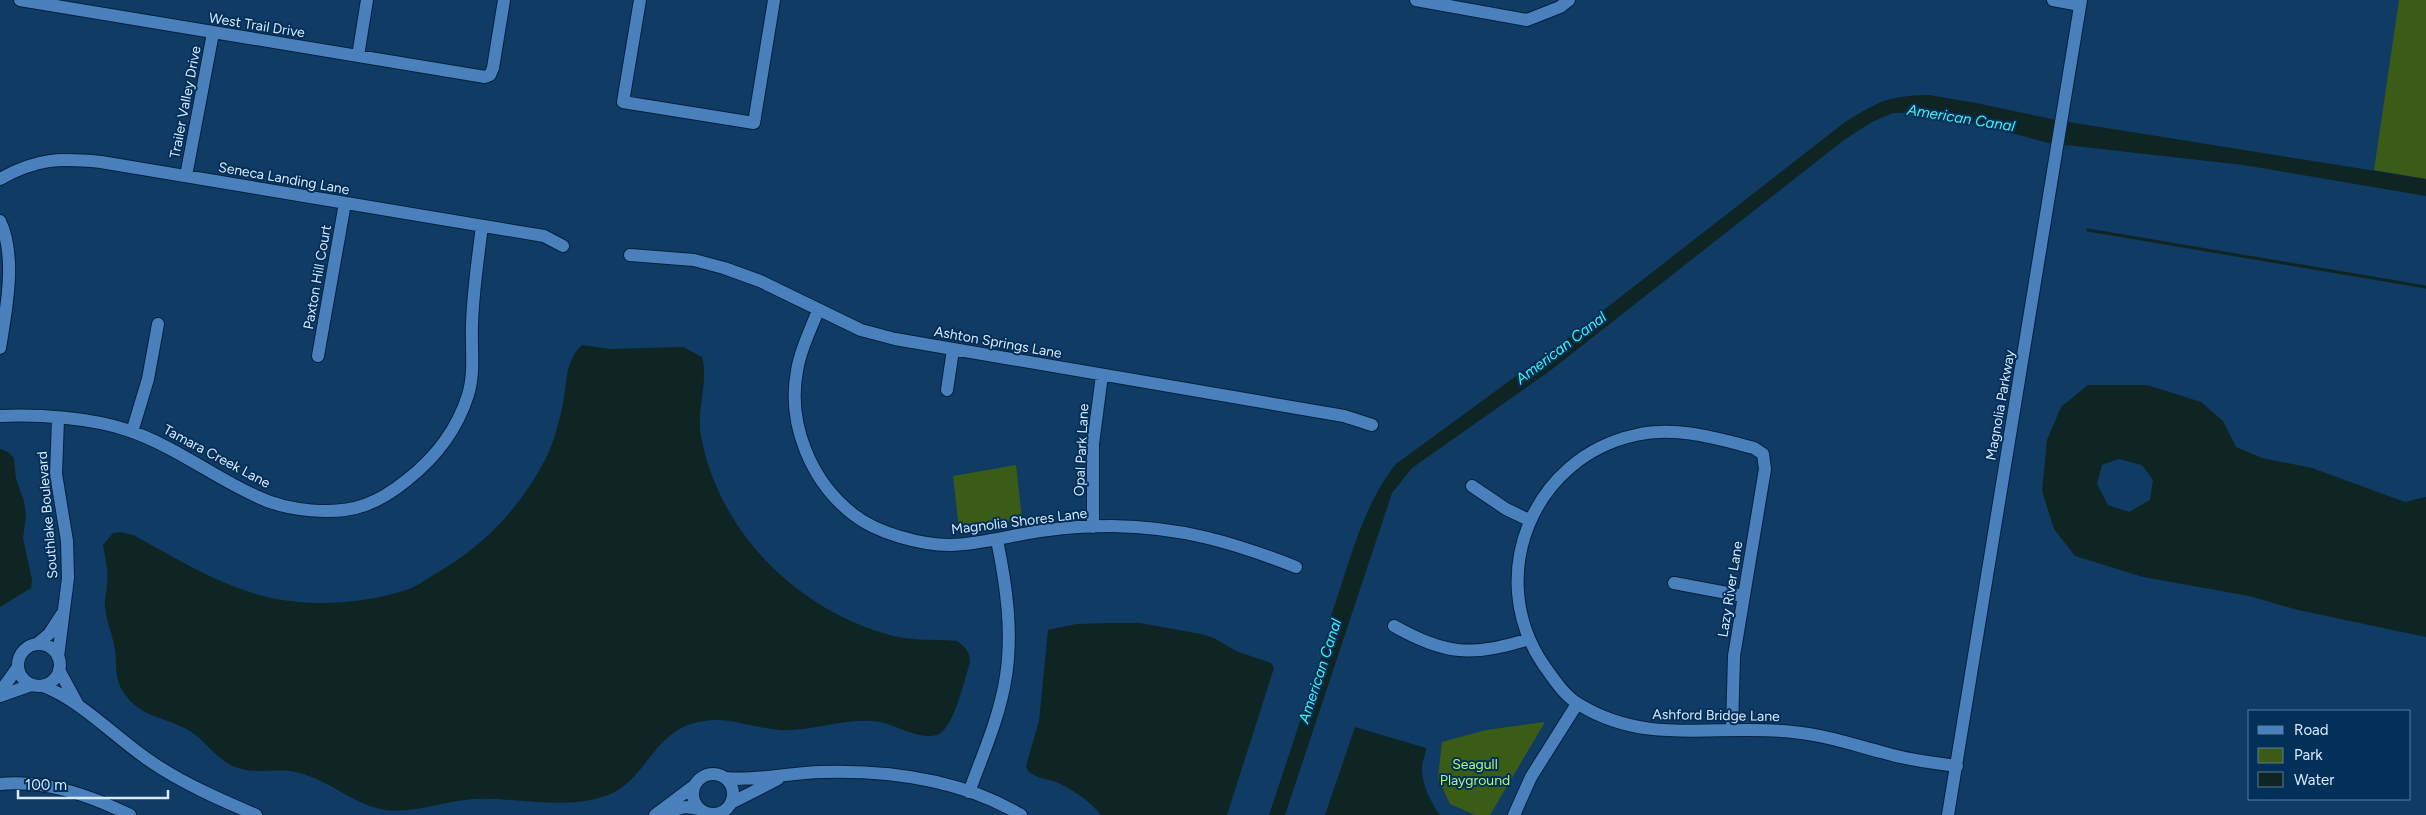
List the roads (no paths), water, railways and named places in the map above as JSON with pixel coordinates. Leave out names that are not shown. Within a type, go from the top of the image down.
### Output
[{"type":"street","name":"West Trail Drive","points":[[20,0],[485,77],[490,75],[493,68],[504,0]]},
{"type":"street","points":[[358,56],[367,0]]},
{"type":"street","points":[[640,0],[623,102],[754,122],[774,0]]},
{"type":"street","points":[[1416,0],[1527,20],[1564,6],[1569,0]]},
{"type":"street","points":[[2053,0],[2080,2]]},
{"type":"street","name":"Magnolia Parkway","points":[[1948,815],[2080,2]]},
{"type":"street","name":"Trailer Valley Drive","points":[[186,176],[213,33]]},
{"type":"street","name":"Seneca Landing Lane","points":[[0,180],[14,171],[37,163],[64,158],[186,176],[544,236],[563,246]]},
{"type":"street","name":"Paxton Hill Court","points":[[318,356],[345,203]]},
{"type":"street","points":[[0,220],[8,253],[8,290],[0,348]]},
{"type":"street","name":"Tamara Creek Lane","points":[[0,416],[23,415],[90,421],[132,432],[163,443],[258,498],[295,509],[330,510],[365,505],[399,486],[428,463],[446,440],[462,413],[472,376],[474,288],[482,226]]},
{"type":"street","name":"Ashton Springs Lane","points":[[630,255],[694,260],[724,268],[760,281],[861,330],[894,339],[1344,416],[1372,425]]},
{"type":"street","name":"Magnolia Shores Lane","points":[[818,310],[803,345],[799,363],[795,402],[799,435],[809,460],[831,494],[855,516],[891,534],[922,543],[951,545],[997,540],[1048,530],[1112,526],[1195,533],[1242,546],[1296,567]]},
{"type":"street","points":[[132,432],[148,379],[158,324]]},
{"type":"street","points":[[947,390],[953,350]]},
{"type":"street","name":"Opal Park Lane","points":[[1093,528],[1093,444],[1102,375]]},
{"type":"street","name":"Southlake Boulevard","points":[[58,419],[56,474],[68,557],[68,578],[58,664]]},
{"type":"street","name":"Ashford Bridge Lane","points":[[1763,454],[1754,448],[1680,431],[1635,435],[1589,453],[1566,470],[1546,493],[1529,520],[1521,546],[1518,569],[1519,604],[1529,639],[1556,683],[1578,704],[1603,717],[1652,731],[1732,728],[1791,731],[1824,736],[1885,753],[1957,766]]},
{"type":"street","name":"Lazy River Lane","points":[[1732,728],[1734,656],[1766,469],[1763,454]]},
{"type":"street","points":[[1472,486],[1499,505],[1529,520]]},
{"type":"street","points":[[969,792],[999,709],[1006,677],[1008,615],[997,540]]},
{"type":"street","points":[[1674,583],[1743,596]]},
{"type":"street","name":"Southlake Boulevard","points":[[0,692],[18,667],[21,654],[25,649],[37,644],[49,634],[64,610]]},
{"type":"street","points":[[1394,626],[1421,641],[1453,650],[1476,652],[1497,649],[1529,639]]},
{"type":"street","points":[[37,644],[50,648],[81,709]]},
{"type":"street","points":[[0,696],[53,680],[58,664]]},
{"type":"street","points":[[18,667],[22,678],[81,709],[154,764],[225,802],[256,815]]},
{"type":"street","points":[[1514,815],[1531,777],[1578,704]]},
{"type":"street","points":[[654,815],[695,785],[700,779],[712,774],[726,778],[747,780],[821,772],[908,777],[969,792],[1003,804],[1021,815]]},
{"type":"street","points":[[654,815],[686,807],[717,814],[785,776]]},
{"type":"street","points":[[726,778],[733,790],[729,809]]},
{"type":"street","points":[[0,784],[46,785],[104,802],[130,815]]},
{"type":"street","points":[[695,785],[693,798],[704,812]]},
{"type":"water","name":"American Canal","points":[[1929,95],[2056,120],[2426,179],[2426,196],[2243,165],[2048,143],[1936,112],[1893,113],[1872,122],[1844,140],[1551,370],[1412,468],[1392,493],[1285,815],[1269,815],[1329,634],[1331,616],[1365,517],[1384,480],[1396,464],[1564,341],[1845,122],[1876,104],[1893,98]]},
{"type":"water","points":[[582,345],[610,349],[683,347],[702,357],[704,376],[700,416],[701,436],[711,471],[725,505],[745,535],[768,563],[795,587],[825,608],[858,624],[893,636],[957,641],[967,650],[970,663],[962,691],[950,722],[945,729],[939,734],[925,736],[880,722],[868,721],[843,722],[805,729],[780,730],[714,720],[694,723],[678,730],[665,740],[622,787],[608,795],[592,800],[558,803],[474,799],[416,809],[392,810],[369,806],[310,776],[291,771],[253,771],[231,765],[219,757],[190,731],[138,708],[124,693],[117,677],[115,650],[105,603],[108,574],[103,545],[113,533],[120,532],[133,535],[212,577],[245,591],[281,600],[336,603],[374,598],[409,589],[453,563],[485,538],[525,493],[546,458],[558,425],[572,358]]},
{"type":"water","points":[[2088,385],[2147,385],[2201,402],[2223,421],[2236,447],[2262,458],[2312,468],[2405,502],[2426,497],[2426,637],[2298,610],[2249,596],[2143,577],[2075,556],[2054,529],[2042,491],[2047,440],[2061,407]],"holes":[[[2119,459],[2142,465],[2153,480],[2150,500],[2129,512],[2108,505],[2097,484],[2102,465]]]},
{"type":"water","points":[[0,449],[8,452],[14,458],[16,479],[24,501],[26,515],[23,538],[32,580],[31,588],[0,607]]},
{"type":"water","points":[[1140,623],[1201,634],[1214,638],[1236,651],[1271,663],[1274,668],[1227,815],[1101,815],[1091,804],[1073,791],[1028,771],[1026,766],[1039,721],[1048,630],[1076,624]]},
{"type":"water","points":[[1355,727],[1426,748],[1422,765],[1423,780],[1430,799],[1440,815],[1325,815]]},
{"type":"waterway","name":"American Canal","points":[[1913,109],[1968,120]]},
{"type":"waterway","points":[[2088,230],[2426,287]]},
{"type":"park label","name":"Seagull Playground","points":[[1475,772]]}]
